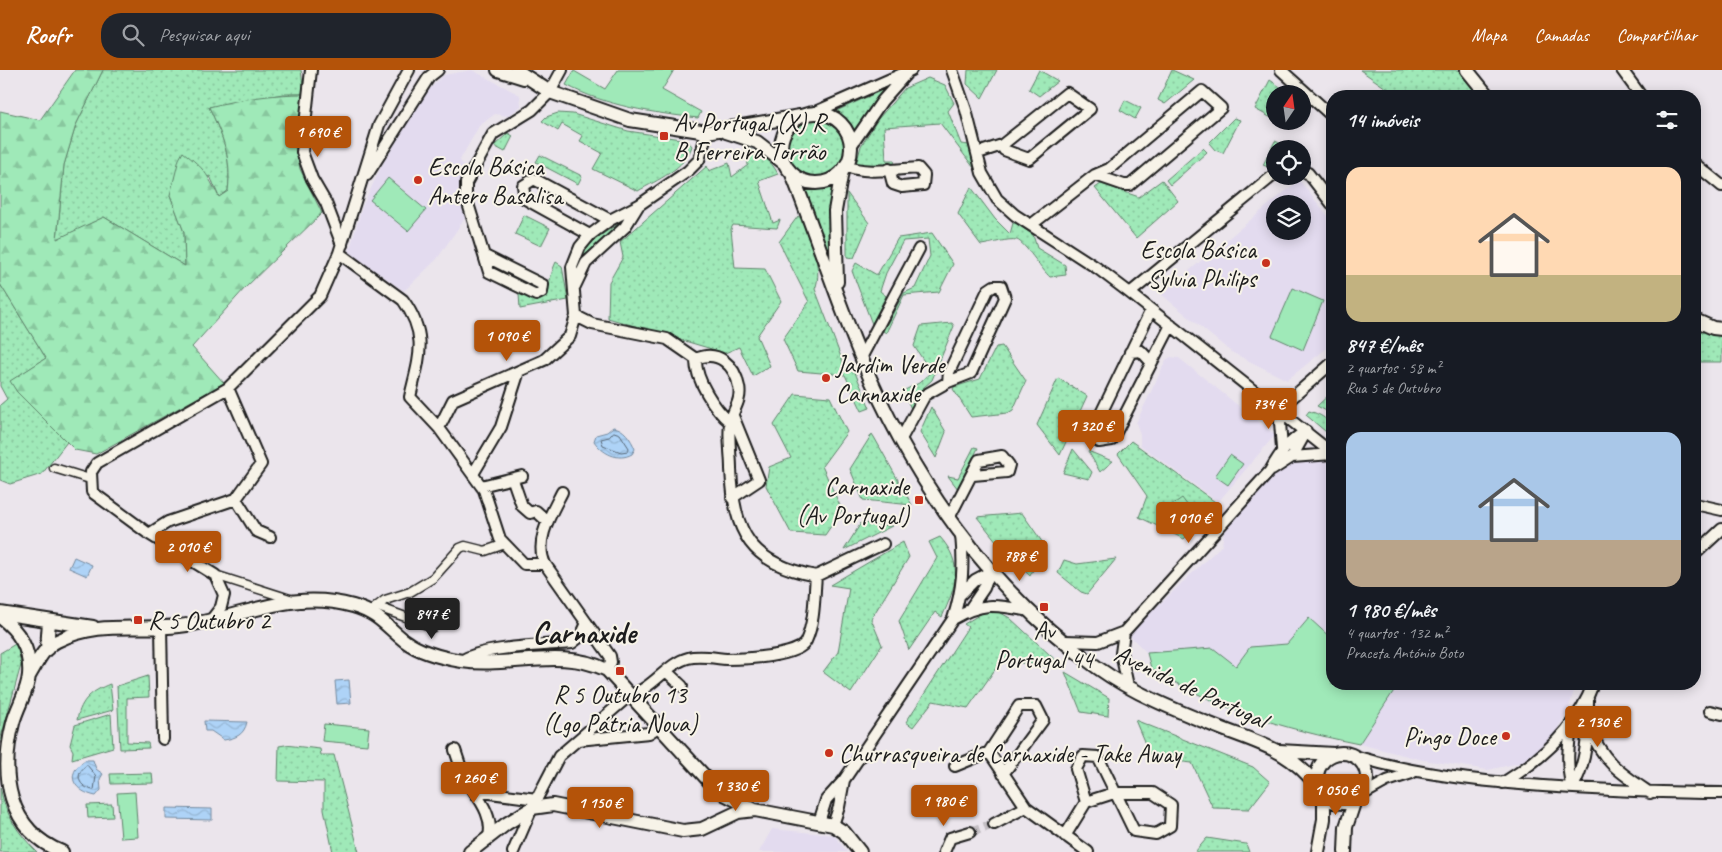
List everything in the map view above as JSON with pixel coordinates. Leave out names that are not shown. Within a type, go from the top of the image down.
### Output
[{"type":"street","points":[[311,70],[302,152],[312,179],[326,204],[340,249],[403,300],[409,309],[421,340],[421,348],[410,397],[439,428],[481,486],[503,541],[524,564],[545,564]]},
{"type":"street","points":[[295,600],[215,575],[149,534],[92,492],[91,472],[98,463],[228,388],[320,296],[340,249],[379,125],[409,70]]},
{"type":"street","points":[[358,190],[429,77],[438,70]]},
{"type":"street","points":[[498,70],[528,80],[550,92],[630,120],[708,132],[724,131],[813,113],[908,70]]},
{"type":"street","points":[[516,70],[528,80]]},
{"type":"street","points":[[485,256],[543,285],[542,292],[536,295],[489,272],[466,197],[466,183],[493,134],[532,110],[550,92],[562,70]]},
{"type":"street","points":[[851,146],[882,101],[908,70]]},
{"type":"street","points":[[952,70],[978,153],[982,173],[997,199],[1014,215],[1097,268],[1130,293],[1279,409],[1326,449]]},
{"type":"street","points":[[1280,70],[1326,111]]},
{"type":"street","points":[[1467,70],[1483,90]]},
{"type":"street","points":[[1622,70],[1637,90]]},
{"type":"street","points":[[1031,225],[1095,175],[1108,169],[1202,91],[1221,108],[1130,185],[1124,185],[1095,175]]},
{"type":"street","points":[[978,153],[1002,145],[1067,93],[1090,109],[1029,160],[1004,150],[1002,145]]},
{"type":"street","points":[[724,131],[757,142],[784,163],[792,174],[804,181],[818,183],[831,180],[844,168],[849,159],[851,146],[847,132],[839,121],[827,114],[813,113]]},
{"type":"street","points":[[784,163],[780,150],[782,136],[789,125],[800,116]]},
{"type":"street","points":[[439,428],[453,400],[544,360],[570,336],[576,316],[572,267],[580,247],[590,235],[610,220],[639,205],[688,171],[699,160],[708,132]]},
{"type":"street","points":[[844,168],[854,171],[889,169]]},
{"type":"street","name":"Avenida de Portugal","points":[[837,292],[835,211],[844,168]]},
{"type":"street","points":[[1701,169],[1722,186]]},
{"type":"street","name":"Avenida de Portugal","points":[[792,174],[861,358],[900,439],[949,518],[990,572],[1064,642],[1098,668],[1128,686],[1214,726],[1279,751],[1306,772],[1321,792]]},
{"type":"street","points":[[1311,178],[1326,196]]},
{"type":"street","points":[[590,235],[525,199],[523,186],[534,180],[610,220]]},
{"type":"street","points":[[1130,293],[1266,181]]},
{"type":"street","points":[[575,286],[586,264],[625,227],[639,205]]},
{"type":"street","points":[[861,358],[919,249]]},
{"type":"street","points":[[900,439],[925,395],[948,382],[971,373],[1005,298],[1001,286],[994,286],[988,290],[949,372],[948,382]]},
{"type":"street","points":[[1151,310],[1092,430],[1099,442],[1112,440],[1170,325]]},
{"type":"street","points":[[576,316],[592,324],[667,339],[696,359]]},
{"type":"street","points":[[1701,323],[1713,328],[1722,329]]},
{"type":"street","points":[[1130,352],[1141,351],[1152,362]]},
{"type":"street","points":[[696,359],[705,355],[724,359],[731,368],[740,388],[738,406],[732,419],[732,498],[743,531],[762,557],[776,565],[816,576],[883,544]]},
{"type":"street","points":[[696,359],[696,368],[717,411],[732,419],[759,480],[732,498]]},
{"type":"street","points":[[1279,409],[1326,368]]},
{"type":"street","points":[[473,474],[501,427],[518,371]]},
{"type":"street","points":[[149,534],[168,522],[236,500],[261,464],[228,388]]},
{"type":"street","points":[[1279,409],[1282,450]]},
{"type":"street","points":[[1064,642],[1098,642],[1124,632],[1270,471],[1282,450],[1290,441],[1306,431]]},
{"type":"street","points":[[1292,457],[1306,431]]},
{"type":"street","points":[[1270,471],[1292,457],[1326,454]]},
{"type":"street","points":[[54,468],[90,480]]},
{"type":"street","points":[[949,518],[973,475]]},
{"type":"street","points":[[481,486],[517,478],[522,506],[530,513],[536,511],[547,521]]},
{"type":"street","points":[[562,492],[547,521],[540,553],[545,564],[610,656],[611,662],[607,670]]},
{"type":"street","points":[[236,500],[256,530],[270,536]]},
{"type":"street","points":[[1701,505],[1722,510]]},
{"type":"street","points":[[1701,548],[1722,529]]},
{"type":"street","points":[[819,822],[826,800],[844,780],[953,619],[961,594],[964,570],[961,534]]},
{"type":"street","points":[[374,609],[385,600],[410,592],[433,578],[460,548],[465,546],[485,551],[503,541]]},
{"type":"street","points":[[961,594],[975,580],[990,572]]},
{"type":"street","points":[[969,610],[984,588],[990,572]]},
{"type":"street","points":[[211,620],[222,607],[224,595],[215,575]]},
{"type":"street","points":[[513,852],[559,756],[630,695],[641,692],[666,671],[687,658],[740,659],[793,652],[806,642],[814,609],[816,576]]},
{"type":"street","points":[[0,615],[98,627],[178,626],[306,599],[374,609],[434,627]]},
{"type":"street","points":[[953,619],[969,610],[991,604],[1031,611]]},
{"type":"street","points":[[374,609],[406,642],[423,652],[462,661],[566,660],[599,666],[607,670],[658,727],[720,790],[755,810]]},
{"type":"street","points":[[0,615],[15,628],[26,647],[29,676]]},
{"type":"street","points":[[47,649],[49,621]]},
{"type":"street","points":[[462,661],[469,654],[572,643],[581,636],[587,623]]},
{"type":"street","points":[[161,626],[163,738]]},
{"type":"street","points":[[62,852],[50,847],[29,830],[14,806],[6,776],[6,752],[13,722],[29,676],[47,649],[55,642],[98,627]]},
{"type":"street","points":[[1124,632],[1121,652],[1128,686]]},
{"type":"street","points":[[666,671],[682,686]]},
{"type":"street","points":[[1503,782],[1540,758],[1572,722],[1588,698],[1591,690]]},
{"type":"street","points":[[1572,788],[1583,766],[1588,726],[1588,698]]},
{"type":"street","points":[[956,766],[989,752],[1019,706],[1036,706],[1043,720],[1004,774]]},
{"type":"street","points":[[1710,711],[1722,714]]},
{"type":"street","points":[[1572,722],[1568,756],[1572,788]]},
{"type":"street","points":[[1588,726],[1598,749],[1613,767],[1651,793]]},
{"type":"street","points":[[578,740],[649,733],[658,727]]},
{"type":"street","points":[[455,750],[463,774],[483,805],[491,827],[489,836]]},
{"type":"street","name":"Avenida de Portugal","points":[[1279,751],[1334,754]]},
{"type":"street","points":[[989,752],[1026,808],[1088,852]]},
{"type":"street","points":[[1318,852],[1324,819],[1317,772],[1326,758],[1342,752],[1416,772],[1503,782],[1651,793],[1722,793]]},
{"type":"street","points":[[1065,836],[1086,802],[1114,793],[1153,793],[1171,805],[1170,826],[1156,834],[1134,831],[1114,793],[1098,757],[1083,756],[1076,769],[1086,802]]},
{"type":"street","points":[[1345,852],[1346,827],[1358,797],[1368,780],[1364,764],[1358,757]]},
{"type":"street","points":[[1321,792],[1338,803],[1358,797],[1387,781],[1416,772]]},
{"type":"street","points":[[833,825],[840,807],[844,780]]},
{"type":"street","points":[[713,825],[719,819],[723,807],[720,790]]},
{"type":"street","points":[[474,791],[535,803],[552,804],[683,831],[702,829],[738,812],[755,810],[833,825],[844,832],[860,852]]},
{"type":"street","points":[[470,852],[535,803]]},
{"type":"street","points":[[994,824],[1026,808]]},
{"type":"street","points":[[944,852],[950,838],[970,832]]},
{"type":"shaded area","name":"Escola Básica Antero Basalisa","points":[[472,70],[520,95],[521,106],[508,116],[495,114],[479,126],[460,160],[464,167],[457,194],[465,218],[437,259],[404,291],[349,252],[362,207],[382,165],[427,91],[444,75]]},
{"type":"shaded area","name":"Escola Básica Sylvia Philips","points":[[1293,185],[1303,185],[1326,214],[1326,349],[1287,380],[1231,352],[1161,294],[1266,207],[1266,240],[1311,240],[1311,195],[1281,195]]},
{"type":"shaded area","points":[[1171,357],[1179,358],[1275,435],[1218,502],[1140,445],[1140,434],[1136,423],[1166,360]]},
{"type":"shaded area","points":[[1326,460],[1326,634],[1309,618],[1287,644],[1250,647],[1236,666],[1213,649],[1147,653],[1130,636],[1145,618],[1222,545],[1224,532],[1269,479],[1293,461]]},
{"type":"shaded area","points":[[1394,690],[1574,690],[1569,708],[1551,741],[1528,761],[1488,770],[1423,760],[1359,744]]},
{"type":"shaded area","points":[[772,829],[834,835],[847,852],[759,852]]},
{"type":"green space","points":[[75,70],[103,70],[76,125],[64,165],[57,239],[104,217],[185,266],[184,232],[170,195],[179,159],[183,152],[197,163],[208,177],[219,197],[228,191],[229,168],[225,148],[209,107],[268,96],[304,94],[297,152],[300,169],[322,213],[245,288],[192,347],[224,383],[96,454],[75,450],[17,392],[10,381],[46,358],[0,284],[0,111],[40,120]]},
{"type":"green space","points":[[103,70],[301,70],[304,94],[283,94],[209,107],[225,148],[229,168],[228,191],[219,197],[210,176],[170,195],[184,232],[185,266],[104,217],[57,240],[64,165],[76,125]]},
{"type":"green space","points":[[618,70],[674,70],[662,90],[701,112],[698,118],[630,108],[597,98],[566,85],[574,71],[605,89]]},
{"type":"green space","points":[[968,70],[997,70],[982,98],[967,84]]},
{"type":"green space","points":[[1039,70],[1058,81],[1039,96],[1029,89]]},
{"type":"green space","points":[[1172,70],[1194,80],[1165,104],[1158,100]]},
{"type":"green space","points":[[1360,70],[1459,70],[1474,90],[1389,90]]},
{"type":"green space","points":[[928,78],[945,85],[954,103],[948,111],[961,144],[969,145],[974,168],[940,123],[884,127],[886,160],[894,160],[895,167],[855,168],[861,146],[878,119],[905,88]]},
{"type":"green space","points":[[1270,80],[1277,85],[1267,85]]},
{"type":"green space","points":[[889,87],[853,134],[843,117],[834,112]]},
{"type":"green space","points":[[1266,88],[1266,115],[1255,109]]},
{"type":"green space","points":[[1125,100],[1141,108],[1135,119],[1120,110]]},
{"type":"green space","points":[[558,113],[573,114],[628,131],[687,140],[692,146],[683,161],[670,173],[638,191],[593,169],[602,153],[580,141],[583,136],[562,124],[558,131],[542,121],[546,117]]},
{"type":"green space","points":[[816,117],[833,122],[841,130],[846,147],[841,164],[833,172],[816,177],[799,172],[791,164],[786,147],[791,130],[799,122]]},
{"type":"green space","points":[[1234,118],[1240,120],[1223,153],[1215,150],[1209,143]]},
{"type":"green space","points":[[508,133],[513,136],[505,152],[494,146]]},
{"type":"green space","points":[[746,148],[765,158],[778,174],[759,181],[773,223],[780,220],[777,228],[733,225],[731,229],[735,268],[765,269],[781,301],[757,336],[770,366],[753,376],[739,347],[725,353],[608,318],[609,282],[623,257],[620,242],[707,166],[709,171],[729,163],[732,177],[748,165]]},
{"type":"green space","points":[[1203,148],[1207,152],[1170,185],[1166,180]]},
{"type":"green space","points":[[540,155],[582,176],[578,184],[536,162]]},
{"type":"green space","points":[[388,178],[426,210],[408,231],[370,200]]},
{"type":"green space","points":[[1162,180],[1178,201],[1136,238],[1095,188],[1101,184],[1139,197]]},
{"type":"green space","points":[[834,184],[832,259],[828,259],[804,186],[815,190]]},
{"type":"green space","points":[[971,187],[995,219],[1010,234],[1013,223],[1016,223],[1033,235],[1037,248],[1065,265],[1066,275],[1050,277],[1017,240],[1004,240],[981,245],[958,214]]},
{"type":"green space","points":[[847,193],[869,223],[854,258],[847,257]]},
{"type":"green space","points":[[524,215],[550,228],[541,246],[515,234]]},
{"type":"green space","points":[[798,216],[801,218],[808,235],[817,263],[818,272],[815,289],[844,365],[851,363],[870,408],[862,411],[845,375],[798,371],[783,339],[809,302],[779,242]]},
{"type":"green space","points":[[624,220],[587,255],[577,273],[582,255],[587,248],[600,236]]},
{"type":"green space","points":[[932,233],[953,264],[939,292],[904,295],[886,333],[883,331],[904,293],[915,288],[930,256],[928,239],[903,241],[886,273],[880,291],[886,296],[872,324],[852,271],[856,263],[877,275],[898,238]]},
{"type":"green space","points":[[556,262],[562,266],[568,300],[520,309],[519,294],[538,301],[548,287]]},
{"type":"green space","points":[[0,284],[46,358],[11,381],[17,392],[67,442],[42,474],[10,484],[0,480],[0,405],[7,399],[0,386]]},
{"type":"green space","points":[[1293,288],[1323,301],[1303,350],[1272,336]]},
{"type":"green space","points":[[952,323],[954,326],[932,380],[922,389],[912,411],[903,391],[919,383],[931,372],[914,346],[921,326]]},
{"type":"green space","points":[[1701,328],[1722,334],[1722,362],[1701,362]]},
{"type":"green space","points":[[1002,346],[1026,381],[1013,410],[1008,413],[971,417],[953,389],[954,387],[980,379],[996,347]]},
{"type":"green space","points":[[1058,378],[1087,396],[1060,455],[1037,425]]},
{"type":"green space","points":[[795,394],[830,397],[847,432],[822,466],[842,510],[825,535],[791,533],[766,486],[769,467],[791,458],[774,425]]},
{"type":"green space","points":[[1326,398],[1326,411],[1317,406]]},
{"type":"green space","points":[[931,407],[946,432],[936,458],[920,432]]},
{"type":"green space","points":[[1309,411],[1319,414],[1326,420],[1326,432],[1306,415]]},
{"type":"green space","points":[[872,434],[912,505],[863,500],[850,469]]},
{"type":"green space","points":[[1131,441],[1218,504],[1184,539],[1139,517],[1147,496],[1118,454]]},
{"type":"green space","points":[[974,447],[978,448],[958,489],[948,476],[958,478]]},
{"type":"green space","points":[[1073,449],[1092,472],[1089,479],[1063,473]]},
{"type":"green space","points":[[1088,451],[1112,461],[1113,461],[1100,472]]},
{"type":"green space","points":[[1230,455],[1243,464],[1228,485],[1215,476]]},
{"type":"green space","points":[[1182,498],[1193,513],[1180,523],[1169,507]]},
{"type":"green space","points":[[1022,513],[1045,546],[1030,576],[1005,552],[977,517]]},
{"type":"green space","points":[[861,523],[892,526],[844,550]]},
{"type":"green space","points":[[940,537],[948,547],[955,566],[954,585],[942,617],[935,612],[909,650],[899,621],[937,558],[929,542]]},
{"type":"green space","points":[[903,542],[909,557],[871,619],[882,645],[851,693],[823,672],[838,652],[849,588],[830,585]]},
{"type":"green space","points":[[1116,559],[1087,594],[1081,592],[1058,573],[1064,560],[1077,564]]},
{"type":"green space","points":[[984,612],[999,612],[1010,618],[1063,667],[1001,661],[968,708],[933,701],[913,727],[906,722],[968,627],[964,624]]},
{"type":"green space","points":[[1309,618],[1326,634],[1326,690],[1394,690],[1359,744],[1304,732],[1225,706],[1200,695],[1151,668],[1147,653],[1213,648],[1236,666],[1250,647],[1287,644]]},
{"type":"green space","points":[[17,643],[21,665],[0,741],[0,653]]},
{"type":"green space","points":[[1065,672],[1109,698],[1108,716],[1081,712]]},
{"type":"green space","points":[[148,676],[149,697],[127,698],[127,742],[148,743],[149,748],[120,749],[117,686]]},
{"type":"green space","points":[[110,684],[113,710],[77,720],[84,701],[93,693]]},
{"type":"green space","points":[[111,714],[113,747],[72,759],[73,751],[70,745],[75,725]]},
{"type":"green space","points":[[1135,720],[1253,767],[1270,782],[1249,809],[1213,808],[1192,763],[1151,758]]},
{"type":"green space","points":[[324,724],[369,728],[367,745],[322,741]]},
{"type":"green space","points":[[279,746],[320,749],[321,755],[334,755],[359,852],[333,852],[324,809],[324,782],[278,781]]},
{"type":"green space","points":[[152,773],[153,783],[111,784],[110,774]]},
{"type":"green space","points":[[0,787],[2,797],[13,823],[37,852],[0,852]]},
{"type":"green space","points":[[135,792],[138,837],[121,838],[117,793]]},
{"type":"green space","points":[[112,804],[113,817],[88,818],[87,805]]},
{"type":"green space","points":[[1207,838],[1246,844],[1249,852],[1195,852]]},
{"type":"water","points":[[613,427],[621,429],[629,438],[635,449],[632,454],[616,457],[601,449],[594,441],[596,435],[607,432]]},
{"type":"water","points":[[74,557],[92,565],[87,576],[69,568]]},
{"type":"water","points":[[349,680],[351,703],[337,704],[335,681]]},
{"type":"water","points":[[204,721],[247,722],[244,730],[239,735],[224,740],[211,731],[205,731]]},
{"type":"water","points":[[85,760],[93,760],[96,769],[103,774],[100,779],[101,790],[96,796],[82,791],[74,782],[74,771]]},
{"type":"water","points":[[166,808],[212,809],[212,820],[166,819]]},
{"type":"tunnel","points":[[970,832],[994,824]]},
{"type":"place","name":"Av Portugal (X) R B Ferreira Torrão","points":[[664,136]]},
{"type":"place","name":"Escola Básica Antero Basalisa","points":[[418,180]]},
{"type":"place","name":"Escola Básica Sylvia Philips","points":[[1266,263]]},
{"type":"place","name":"Jardim Verde Carnaxide","points":[[826,378]]},
{"type":"place","name":"Carnaxide (Av Portugal)","points":[[919,500]]},
{"type":"place","name":"Av Portugal 44","points":[[1044,607]]},
{"type":"place","name":"R 5 Outubro 2","points":[[138,620]]},
{"type":"place","name":"R 5 Outubro 13 (Lgo Pátria Nova)","points":[[620,671]]},
{"type":"place","name":"Pingo Doce","points":[[1506,736]]},
{"type":"place","name":"Churrasqueira de Carnaxide - Take Away","points":[[829,753]]},
{"type":"district","name":"Carnaxide","points":[[584,633]]}]
